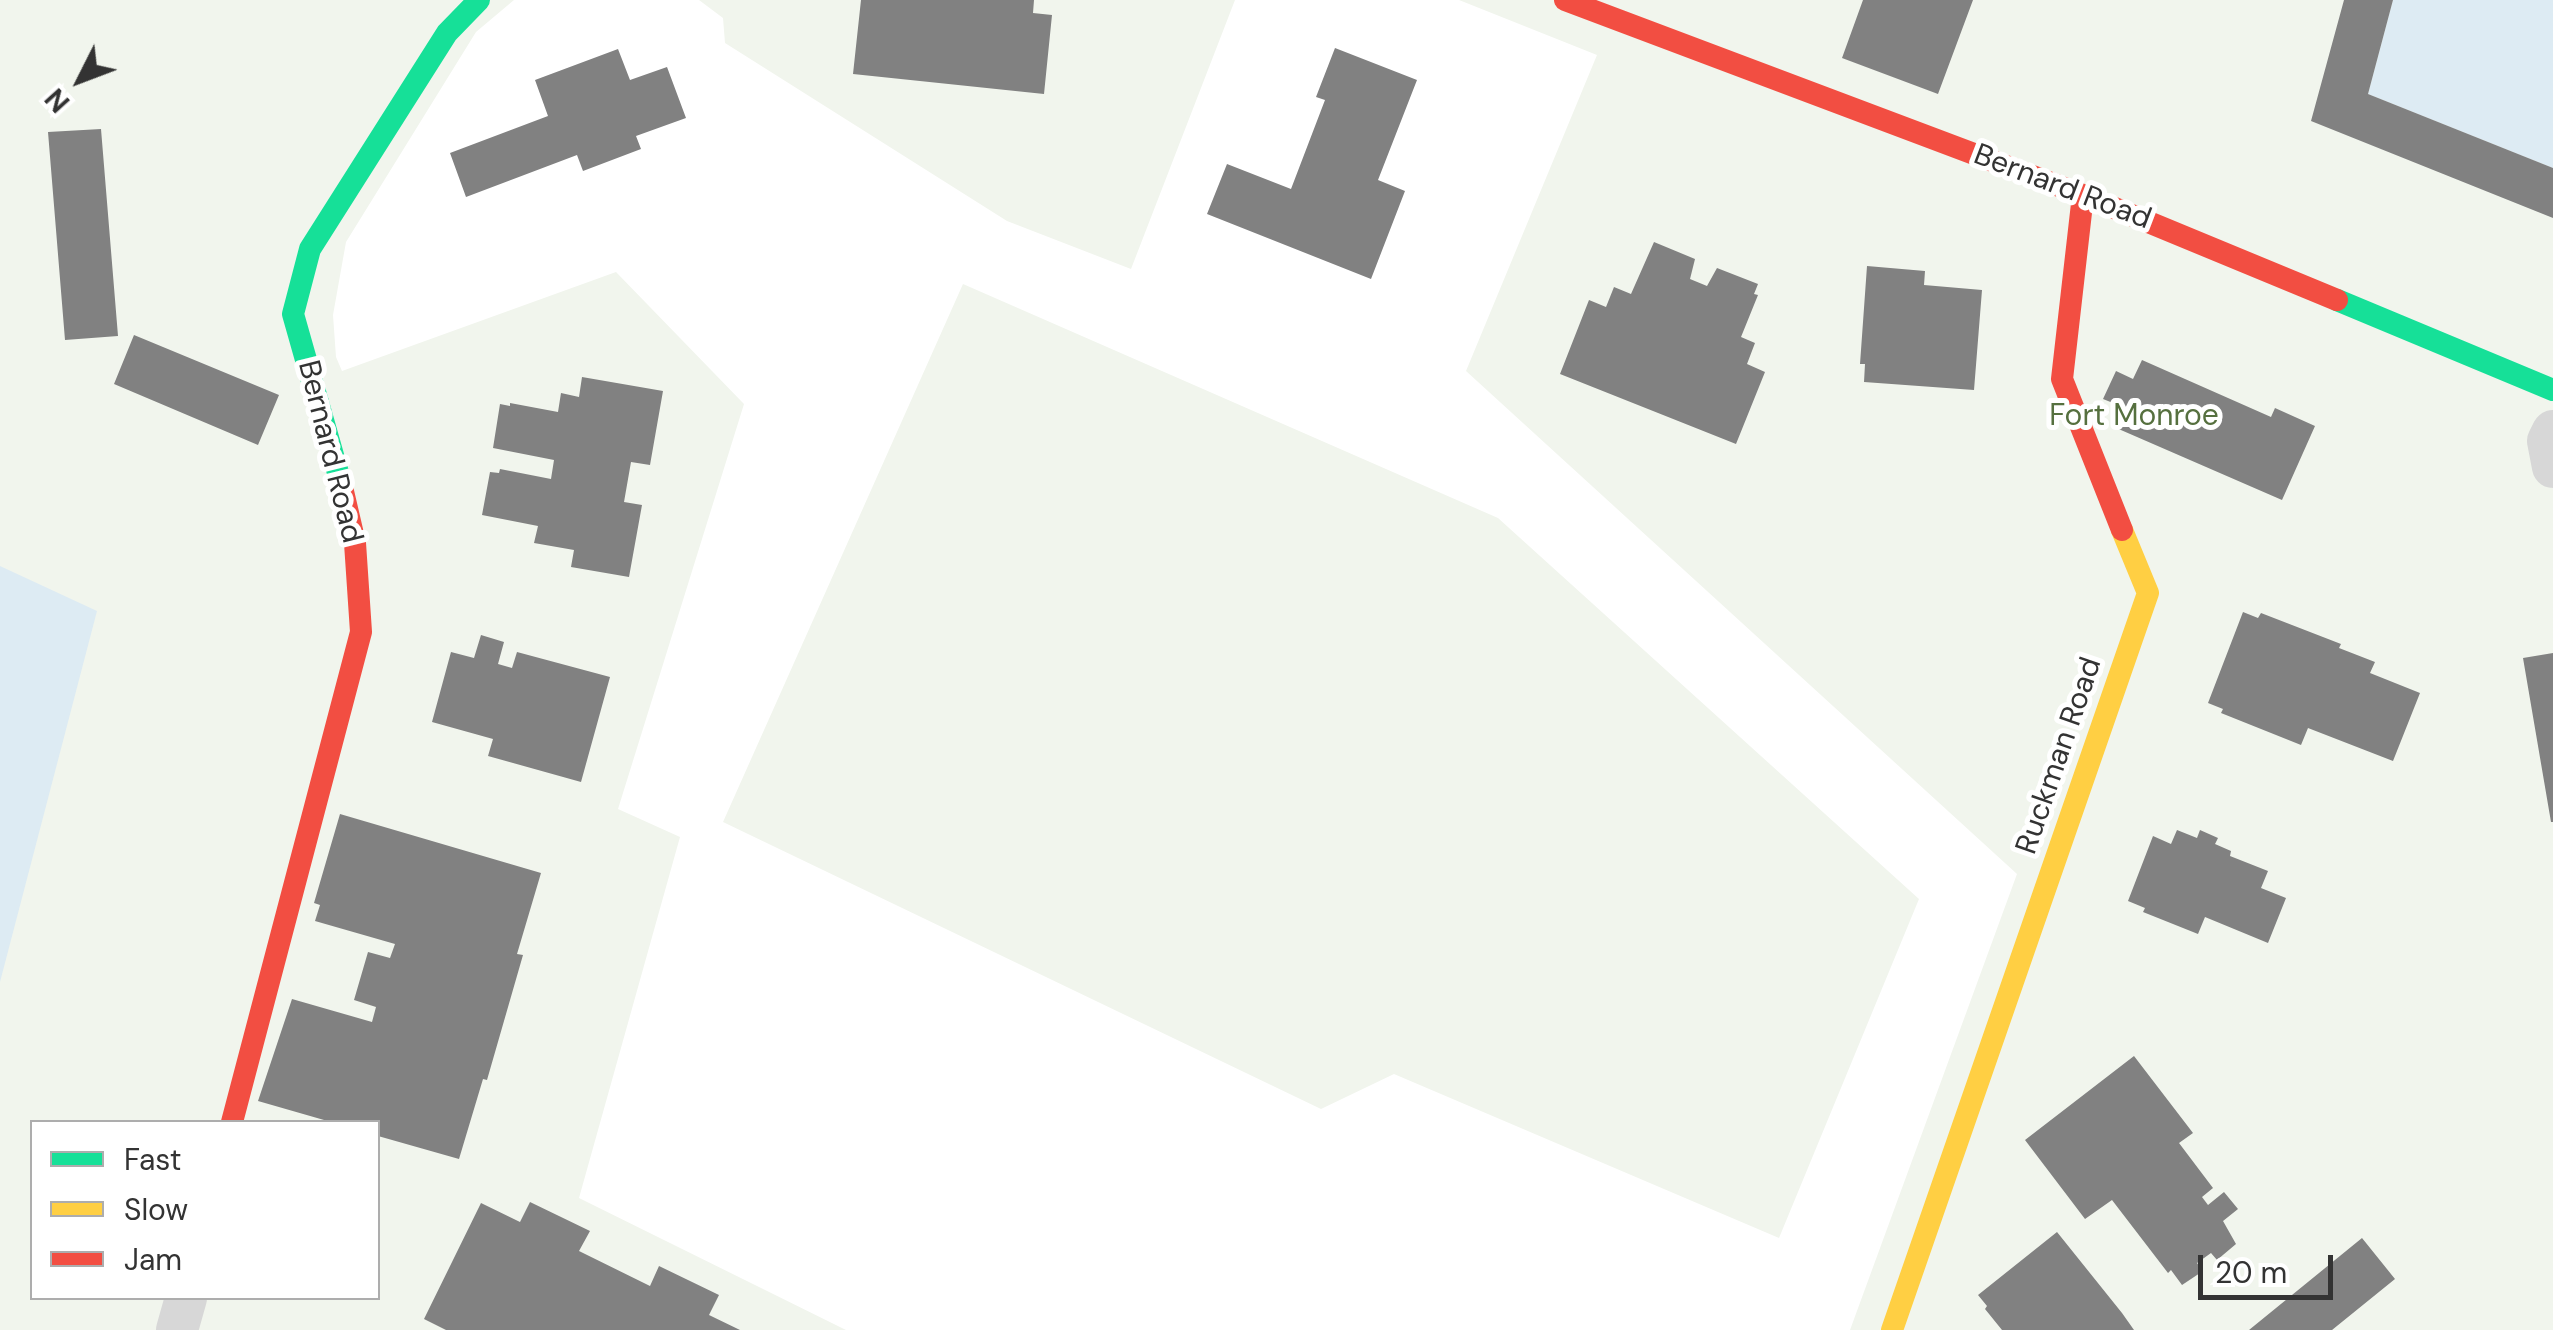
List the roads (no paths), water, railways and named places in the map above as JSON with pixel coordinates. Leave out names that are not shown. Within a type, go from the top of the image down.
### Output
[{"type":"street","name":"Bernard Road","points":[[233,1120],[361,632],[355,543],[334,452],[293,314],[310,250],[447,33],[479,0]]},
{"type":"street","name":"Bernard Road","points":[[1565,0],[2083,195],[2553,390]]},
{"type":"street","name":"Ruckman Road","points":[[1892,1330],[2148,593],[2062,379],[2083,195]]},
{"type":"street","points":[[2553,431],[2548,441],[2553,467]]},
{"type":"street","points":[[177,1330],[185,1300]]},
{"type":"park label","name":"Fort Monroe","points":[[2134,417]]}]
